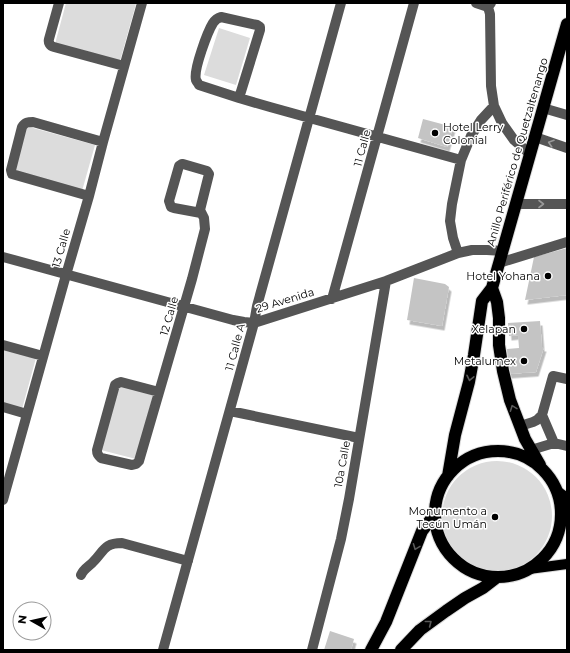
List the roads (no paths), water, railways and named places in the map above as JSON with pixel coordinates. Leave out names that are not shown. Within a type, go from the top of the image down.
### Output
[{"type":"highway","name":"Anillo Periférico de Quetzaltenango","points":[[448,476],[455,435],[472,369],[482,302],[492,288],[567,24]]},
{"type":"highway","points":[[492,288],[497,302],[499,318],[499,345],[510,400],[531,450],[556,490],[561,510],[559,531],[550,549],[541,561],[518,574],[496,578],[477,574],[460,565],[447,551],[438,533],[435,514],[438,495],[448,476],[464,462],[483,453],[490,452],[504,451],[524,457],[542,469]]},
{"type":"highway","points":[[371,650],[386,622],[422,531],[435,514]]},
{"type":"highway","points":[[401,650],[420,630],[496,578]]},
{"type":"main road","points":[[556,490],[567,498]]},
{"type":"main road","points":[[529,569],[567,564]]},
{"type":"street","points":[[59,3],[49,38],[51,45],[124,66]]},
{"type":"street","name":"13 Calle","points":[[3,500],[5,487],[89,196],[102,142],[142,3]]},
{"type":"street","name":"11 Calle A","points":[[163,650],[230,411],[257,306],[341,3]]},
{"type":"street","name":"11 Calle","points":[[332,299],[414,3]]},
{"type":"street","points":[[476,3],[490,5],[491,86],[494,106],[502,123],[514,140],[530,154]]},
{"type":"street","points":[[239,98],[260,27],[221,17],[212,24],[200,54],[196,76],[199,85],[239,98],[461,160]]},
{"type":"street","points":[[458,253],[452,238],[450,220],[461,160],[477,125],[494,106]]},
{"type":"street","points":[[543,108],[567,115]]},
{"type":"street","points":[[89,196],[12,174],[11,170],[22,126],[28,122],[33,122],[102,142]]},
{"type":"street","points":[[535,137],[567,148]]},
{"type":"street","name":"12 Calle","points":[[159,392],[121,382],[116,383],[97,450],[98,456],[132,465],[136,464],[140,458],[192,279],[205,229],[205,222],[200,209],[209,172],[180,164],[178,166],[169,202],[170,205],[174,208],[201,213]]},
{"type":"street","points":[[516,204],[567,204]]},
{"type":"street","points":[[501,257],[567,242]]},
{"type":"street","name":"29 Avenida","points":[[3,257],[233,320],[254,322],[386,281],[458,253],[472,250],[488,250],[501,257]]},
{"type":"street","name":"10a Calle","points":[[312,650],[349,499],[386,281]]},
{"type":"street","points":[[3,345],[43,356]]},
{"type":"street","points":[[520,426],[533,422],[540,417],[553,376],[567,379]]},
{"type":"street","points":[[3,407],[27,414]]},
{"type":"street","points":[[230,411],[359,438]]},
{"type":"street","points":[[540,417],[551,444]]},
{"type":"street","points":[[531,450],[551,444],[567,446]]},
{"type":"street","points":[[82,575],[85,569],[95,561],[104,548],[115,543],[122,543],[188,561]]},
{"type":"place","name":"Hotel Lerry Colonial","points":[[435,133]]},
{"type":"place","name":"Hotel Yohana","points":[[548,276]]},
{"type":"place","name":"Xelapan","points":[[524,329]]},
{"type":"place","name":"Metalumex","points":[[524,361]]},
{"type":"place","name":"Monumento a Tecún Umán","points":[[495,517]]}]
